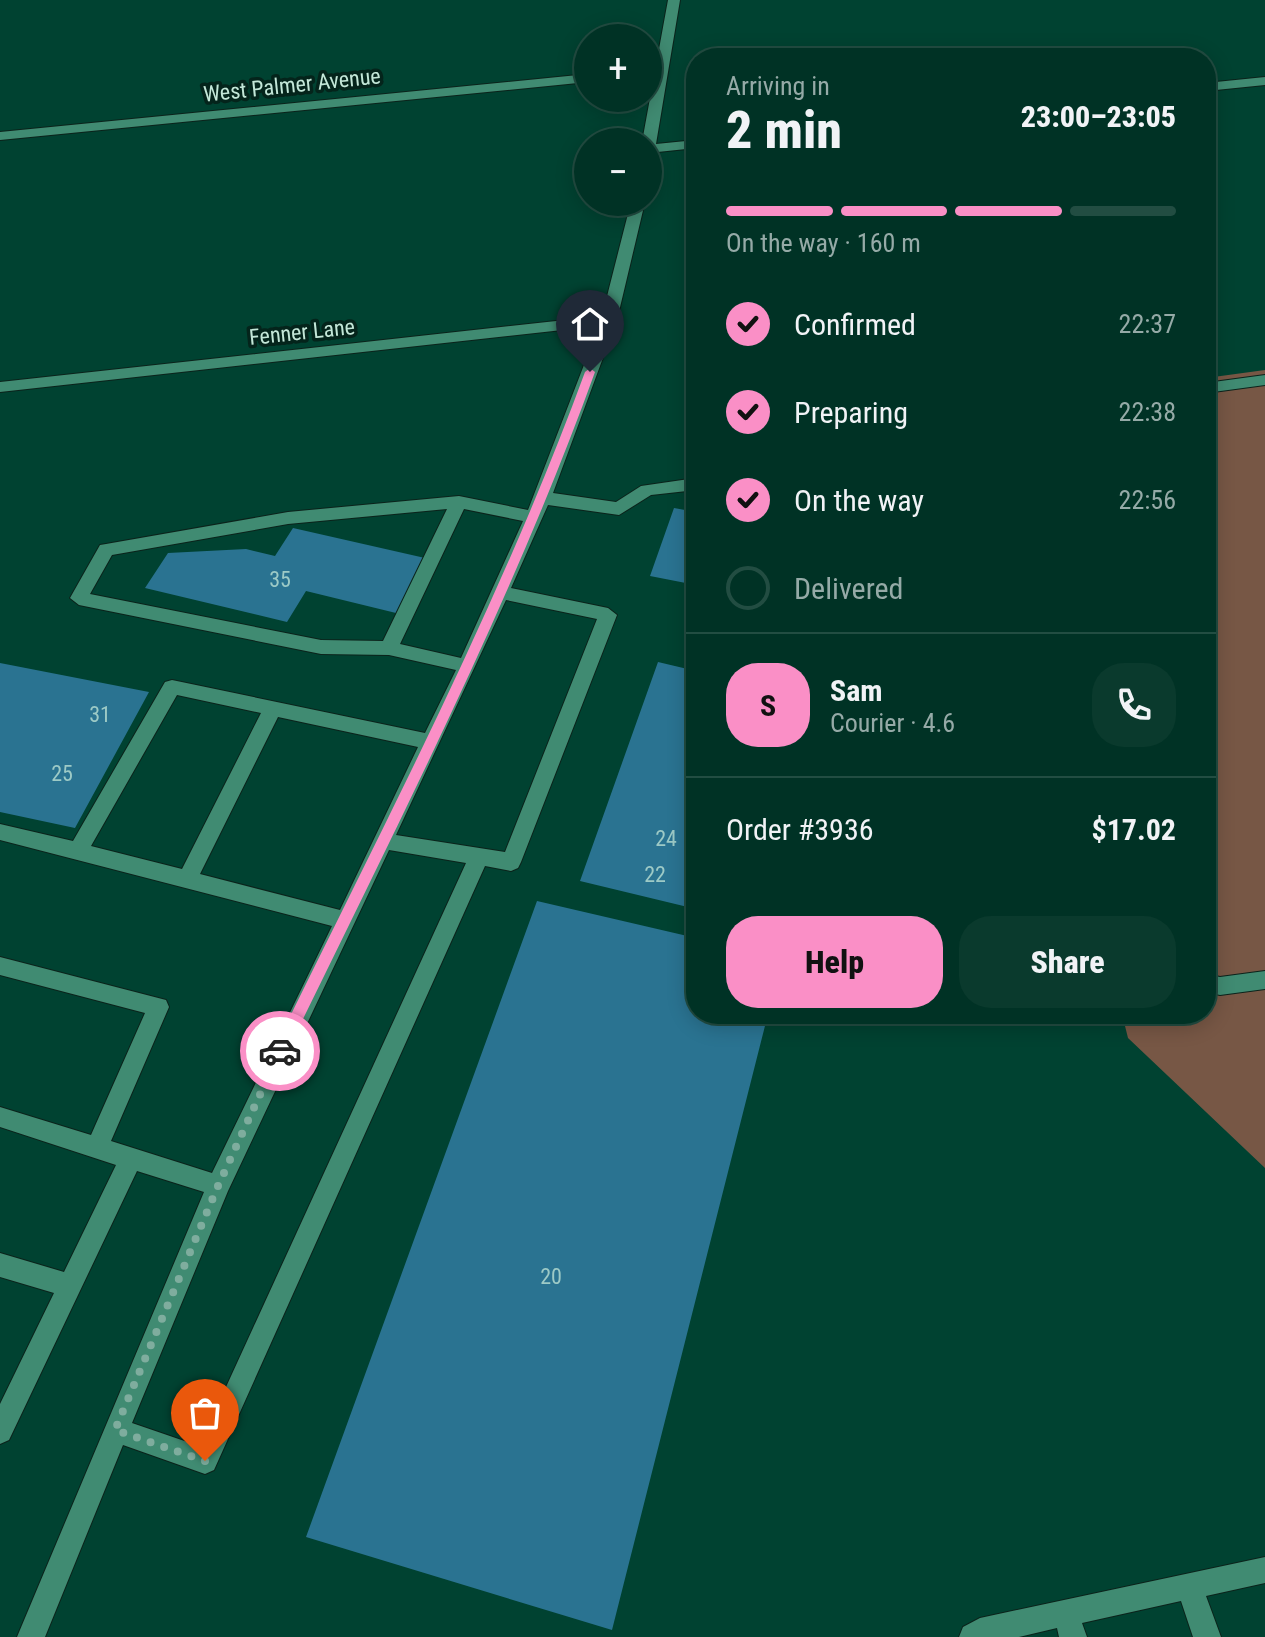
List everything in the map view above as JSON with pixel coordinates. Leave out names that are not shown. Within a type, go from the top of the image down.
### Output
[{"type":"street","points":[[662,45],[674,0]]},
{"type":"street","name":"West Palmer Avenue","points":[[0,136],[574,79]]},
{"type":"street","points":[[1216,86],[1265,81]]},
{"type":"street","points":[[662,147],[686,145]]},
{"type":"street","points":[[31,1637],[218,1186],[467,666],[534,517],[609,320],[635,216]]},
{"type":"street","name":"Fenner Lane","points":[[0,387],[609,320]]},
{"type":"street","points":[[1216,387],[1265,380]]},
{"type":"street","points":[[542,498],[619,509],[647,490],[686,485]]},
{"type":"street","points":[[467,666],[389,648],[321,647],[79,598],[106,550],[288,518],[459,502],[534,517]]},
{"type":"street","points":[[389,648],[459,502]]},
{"type":"street","points":[[382,841],[511,862],[608,615],[500,592]]},
{"type":"street","points":[[78,851],[172,687],[430,742]]},
{"type":"street","points":[[187,880],[273,709]]},
{"type":"street","points":[[0,832],[344,920]]},
{"type":"street","points":[[115,1430],[205,1461],[479,857]]},
{"type":"street","points":[[0,966],[158,1007],[97,1148]]},
{"type":"street","points":[[1216,985],[1265,980]]},
{"type":"street","points":[[0,1117],[218,1186]]},
{"type":"street","points":[[0,1431],[132,1157]]},
{"type":"street","points":[[0,1265],[70,1286]]},
{"type":"street","points":[[973,1637],[980,1632],[1069,1625],[1190,1587],[1265,1570]]},
{"type":"street","points":[[1190,1587],[1207,1637]]},
{"type":"shaded area","points":[[1265,370],[1265,1168],[1128,1038],[1124,1024],[1216,1024],[1216,377]]},
{"type":"building","points":[[674,508],[686,510],[686,583],[650,576]]},
{"type":"building","points":[[293,528],[425,558],[396,613],[306,591],[287,622],[145,588],[168,553],[246,549],[275,556]]},
{"type":"building","points":[[658,662],[686,669],[686,907],[580,881]]},
{"type":"building","points":[[0,663],[149,692],[75,828],[0,812]]},
{"type":"building","points":[[537,901],[686,936],[686,1024],[765,1024],[612,1630],[306,1537]]},
{"type":"way so far","points":[[205,1461],[115,1430],[218,1186],[280,1051]]},
{"type":"route","points":[[280,1051],[467,666],[552,476],[590,372]]}]
